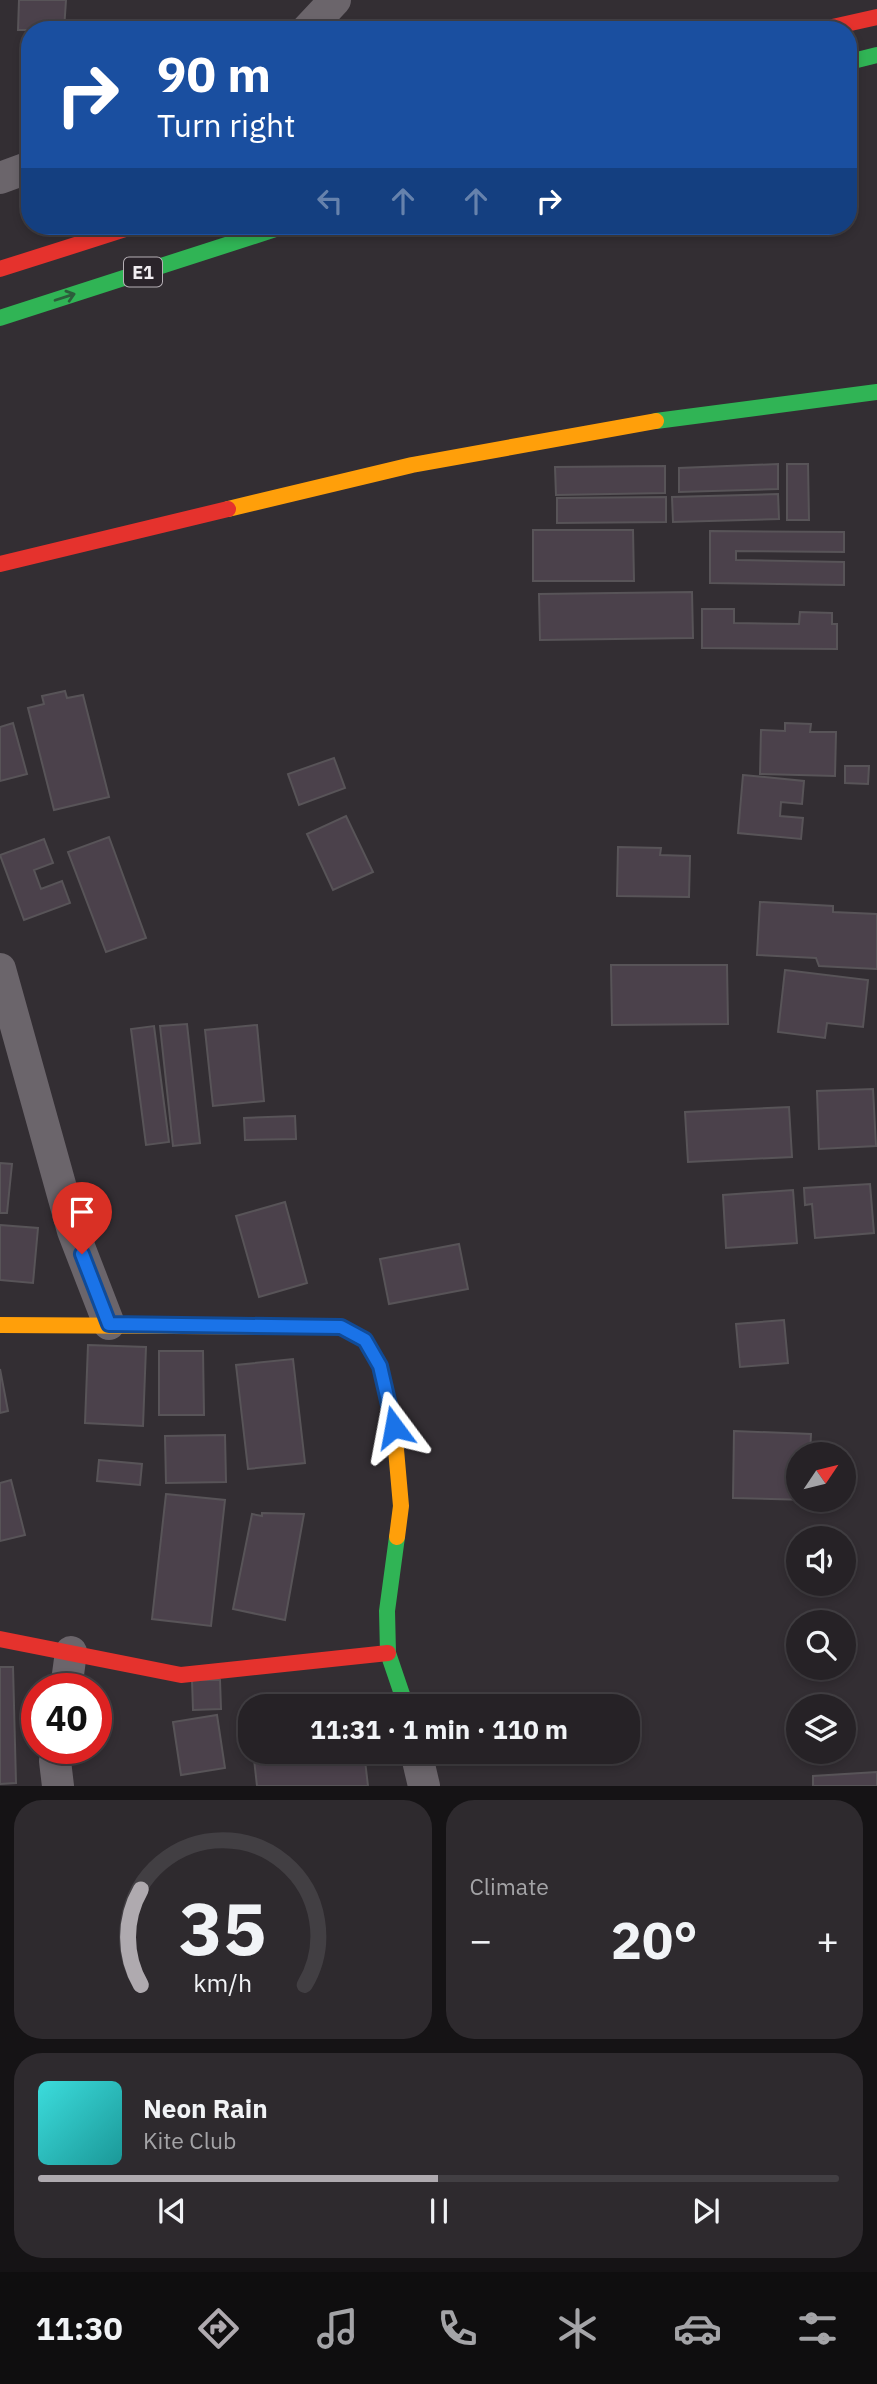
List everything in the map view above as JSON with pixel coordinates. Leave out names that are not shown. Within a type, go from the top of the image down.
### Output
[{"type":"main road","points":[[857,22],[877,17]]},
{"type":"main road","points":[[857,60],[877,55]]},
{"type":"main road","name":"E1","points":[[0,269],[107,235]]},
{"type":"main road","name":"E1","points":[[0,318],[257,235]]},
{"type":"main road","points":[[0,564],[412,465],[661,420],[877,391]]},
{"type":"main road","points":[[0,1325],[341,1327],[365,1340],[380,1366],[394,1427],[401,1506],[387,1611],[388,1653],[402,1694]]},
{"type":"main road","points":[[0,1639],[181,1675],[388,1653]]},
{"type":"street","points":[[315,21],[335,0]]},
{"type":"street","points":[[0,178],[21,170]]},
{"type":"street","points":[[0,969],[73,1231],[109,1324]]},
{"type":"street","points":[[68,1673],[71,1652]]},
{"type":"street","points":[[55,1764],[58,1786]]},
{"type":"street","points":[[419,1764],[424,1786]]},
{"type":"building","points":[[19,0],[66,0],[65,21],[21,21],[21,30],[18,30]]},
{"type":"building","points":[[778,464],[778,489],[679,492],[679,468]]},
{"type":"building","points":[[787,464],[808,464],[809,520],[787,520]]},
{"type":"building","points":[[665,466],[665,493],[556,495],[555,467]]},
{"type":"building","points":[[778,494],[779,519],[673,522],[672,497]]},
{"type":"building","points":[[666,497],[666,522],[557,523],[557,498]]},
{"type":"building","points":[[533,530],[633,530],[634,581],[533,581]]},
{"type":"building","points":[[710,531],[844,532],[844,552],[736,551],[736,560],[844,562],[844,585],[710,583]]},
{"type":"building","points":[[692,592],[693,638],[540,640],[539,594]]},
{"type":"building","points":[[702,609],[734,609],[734,623],[799,624],[800,612],[832,613],[832,624],[837,624],[837,649],[702,648]]},
{"type":"building","points":[[65,691],[67,698],[83,695],[109,797],[54,810],[28,708],[44,704],[42,696]]},
{"type":"building","points":[[13,723],[27,774],[0,781],[0,727]]},
{"type":"building","points":[[785,723],[811,724],[810,732],[836,732],[835,776],[760,774],[761,730],[785,731]]},
{"type":"building","points":[[334,758],[345,788],[299,805],[288,774]]},
{"type":"building","points":[[845,766],[869,766],[868,784],[845,783]]},
{"type":"building","points":[[743,775],[804,781],[802,804],[781,802],[780,816],[803,818],[801,839],[738,833]]},
{"type":"building","points":[[346,816],[373,872],[333,890],[307,834]]},
{"type":"building","points":[[109,837],[146,938],[106,952],[68,852]]},
{"type":"building","points":[[44,839],[53,863],[34,870],[41,889],[62,881],[70,903],[24,920],[0,855]]},
{"type":"building","points":[[618,847],[661,848],[660,855],[690,856],[689,897],[617,896]]},
{"type":"building","points":[[760,902],[833,906],[833,912],[877,914],[877,969],[819,966],[816,958],[757,955]]},
{"type":"building","points":[[611,965],[727,965],[728,1024],[612,1025]]},
{"type":"building","points":[[785,970],[868,980],[863,1027],[827,1023],[825,1038],[778,1032]]},
{"type":"building","points":[[187,1024],[200,1143],[173,1146],[160,1026]]},
{"type":"building","points":[[257,1025],[264,1101],[213,1106],[205,1030]]},
{"type":"building","points":[[154,1026],[169,1142],[146,1145],[131,1029]]},
{"type":"building","points":[[873,1089],[876,1146],[819,1149],[817,1091]]},
{"type":"building","points":[[789,1107],[792,1157],[688,1162],[685,1112]]},
{"type":"building","points":[[295,1116],[296,1139],[245,1140],[244,1118]]},
{"type":"building","points":[[0,1163],[12,1164],[7,1213],[0,1213]]},
{"type":"building","points":[[870,1184],[874,1233],[815,1238],[812,1204],[805,1205],[804,1188]]},
{"type":"building","points":[[793,1190],[797,1243],[726,1248],[723,1195]]},
{"type":"building","points":[[285,1202],[307,1283],[259,1297],[236,1216]]},
{"type":"building","points":[[0,1225],[38,1228],[33,1283],[0,1280]]},
{"type":"building","points":[[459,1244],[468,1289],[389,1304],[380,1259]]},
{"type":"building","points":[[784,1320],[788,1363],[740,1367],[736,1324]]},
{"type":"building","points":[[88,1345],[146,1347],[143,1426],[85,1423]]},
{"type":"building","points":[[159,1351],[203,1351],[204,1415],[159,1415]]},
{"type":"building","points":[[293,1359],[305,1463],[248,1469],[236,1365]]},
{"type":"building","points":[[0,1369],[8,1411],[0,1413]]},
{"type":"building","points":[[734,1431],[811,1434],[811,1442],[786,1442],[786,1500],[733,1498]]},
{"type":"building","points":[[225,1435],[226,1482],[166,1483],[165,1436]]},
{"type":"building","points":[[99,1460],[142,1464],[140,1485],[97,1481]]},
{"type":"building","points":[[11,1480],[25,1535],[0,1541],[0,1483]]},
{"type":"building","points":[[166,1494],[225,1500],[211,1626],[152,1619]]},
{"type":"building","points":[[262,1513],[304,1514],[285,1620],[233,1609],[252,1514],[262,1516]]},
{"type":"building","points":[[0,1667],[13,1667],[16,1783],[0,1784]]},
{"type":"building","points":[[192,1680],[220,1680],[221,1709],[193,1710]]},
{"type":"building","points":[[217,1715],[225,1768],[181,1775],[173,1722]]},
{"type":"building","points":[[255,1764],[365,1764],[368,1786],[257,1786]]},
{"type":"building","points":[[877,1772],[877,1786],[813,1786],[813,1776]]},
{"type":"traffic: fast","points":[[857,60],[877,55]]},
{"type":"traffic: fast","points":[[0,318],[257,235]]},
{"type":"traffic: fast","points":[[656,421],[877,392]]},
{"type":"traffic: fast","points":[[397,1537],[387,1611],[388,1653],[402,1694]]},
{"type":"traffic: slow","points":[[228,509],[412,465],[656,421]]},
{"type":"traffic: slow","points":[[0,1325],[341,1327],[365,1340],[380,1366],[394,1427],[401,1506],[397,1537]]},
{"type":"traffic: jam","points":[[857,21],[877,17]]},
{"type":"traffic: jam","points":[[0,269],[107,235]]},
{"type":"traffic: jam","points":[[0,564],[228,509]]},
{"type":"traffic: jam","points":[[0,1639],[181,1675],[388,1653]]},
{"type":"route","points":[[82,1254],[109,1324],[341,1327],[365,1340],[380,1366],[394,1427]]}]
